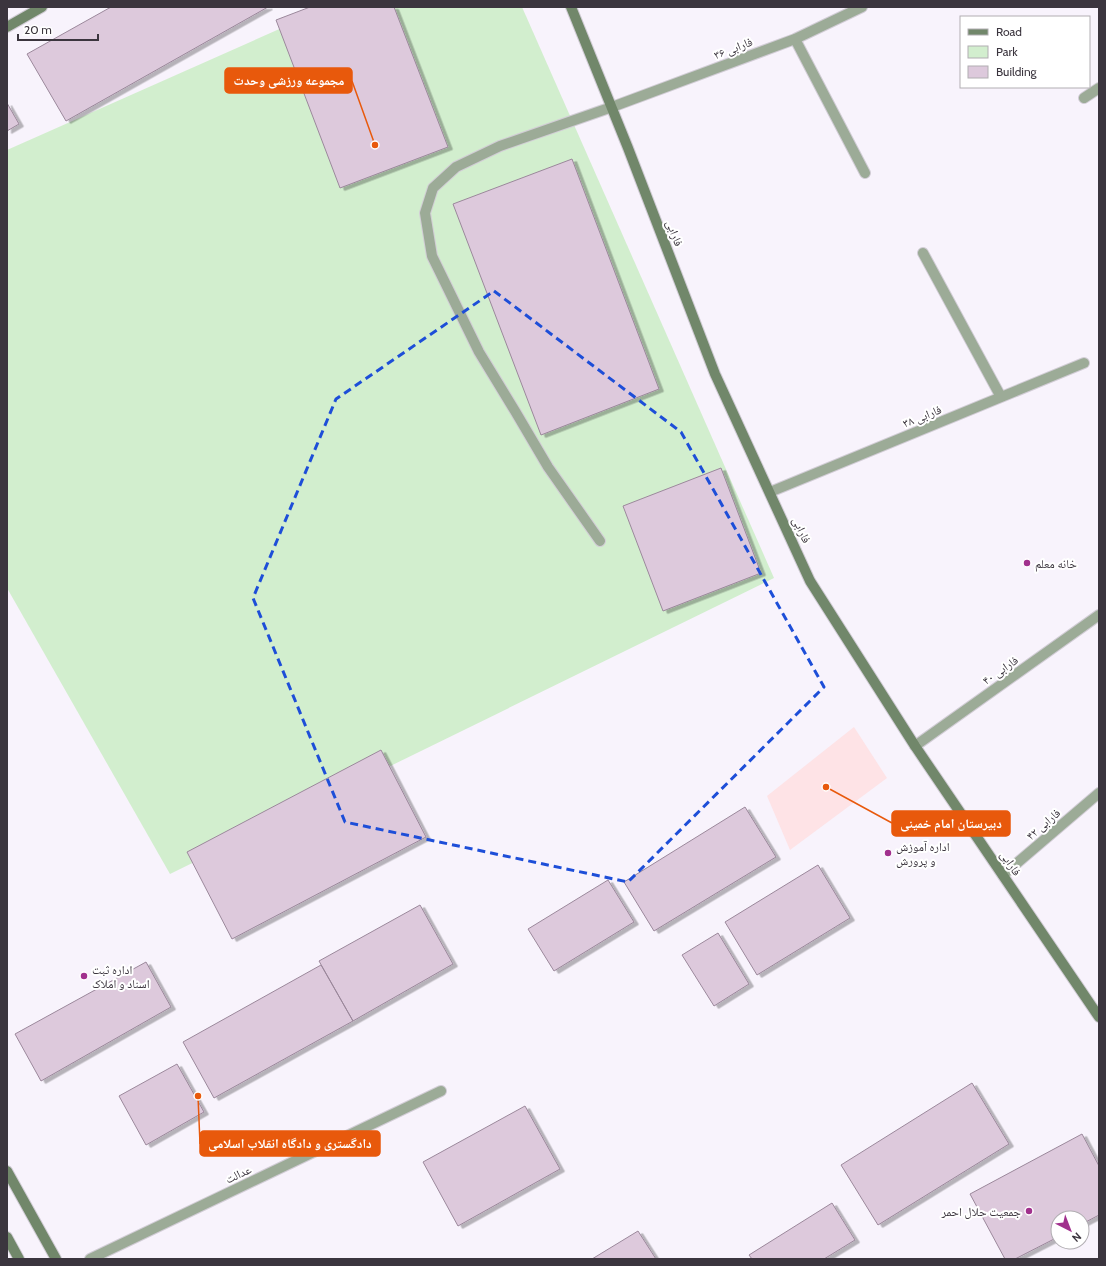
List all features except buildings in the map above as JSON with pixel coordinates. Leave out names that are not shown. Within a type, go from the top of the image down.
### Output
[{"type":"street","points":[[7,27],[42,7]]},
{"type":"street","name":"فارابی","points":[[571,7],[612,107],[715,374],[810,581],[915,746],[1099,1016]]},
{"type":"street","name":"فارابی ۳۶","points":[[600,541],[548,467],[516,411],[479,352],[432,256],[425,213],[432,188],[456,167],[500,146],[612,107],[795,39],[862,7]]},
{"type":"street","points":[[795,39],[866,173]]},
{"type":"street","points":[[1084,98],[1099,88]]},
{"type":"street","points":[[923,253],[1001,397]]},
{"type":"street","name":"فارابی ۳۸","points":[[770,492],[1084,363]]},
{"type":"street","name":"فارابی ۴۰","points":[[915,746],[1099,615]]},
{"type":"street","name":"فارابی ۴۲","points":[[1003,875],[1099,793]]},
{"type":"street","name":"عدالت","points":[[90,1259],[442,1091]]},
{"type":"street","points":[[7,1171],[56,1259]]},
{"type":"street","points":[[7,1238],[19,1259]]},
{"type":"highlighted area","points":[[494,291],[681,432],[824,687],[628,882],[345,822],[253,598],[336,399]]},
{"type":"shaded area","points":[[854,727],[887,778],[790,850],[767,796]]},
{"type":"green space","points":[[329,7],[522,7],[774,578],[170,874],[7,588],[7,150]]},
{"type":"place","name":"مجموعه ورزشی وحدت","points":[[375,145]]},
{"type":"place","name":"خانه معلم","points":[[1027,563]]},
{"type":"place","name":"دبیرستان امام خمینی","points":[[826,787]]},
{"type":"place","name":"اداره آموزش و پرورش","points":[[888,853]]},
{"type":"place","name":"اداره ثبت اسناد و املاک","points":[[84,976]]},
{"type":"place","name":"دادگستری و دادگاه انقلاب اسلامی","points":[[198,1096]]},
{"type":"place","name":"جمعیت حلال احمر","points":[[1029,1211]]}]
